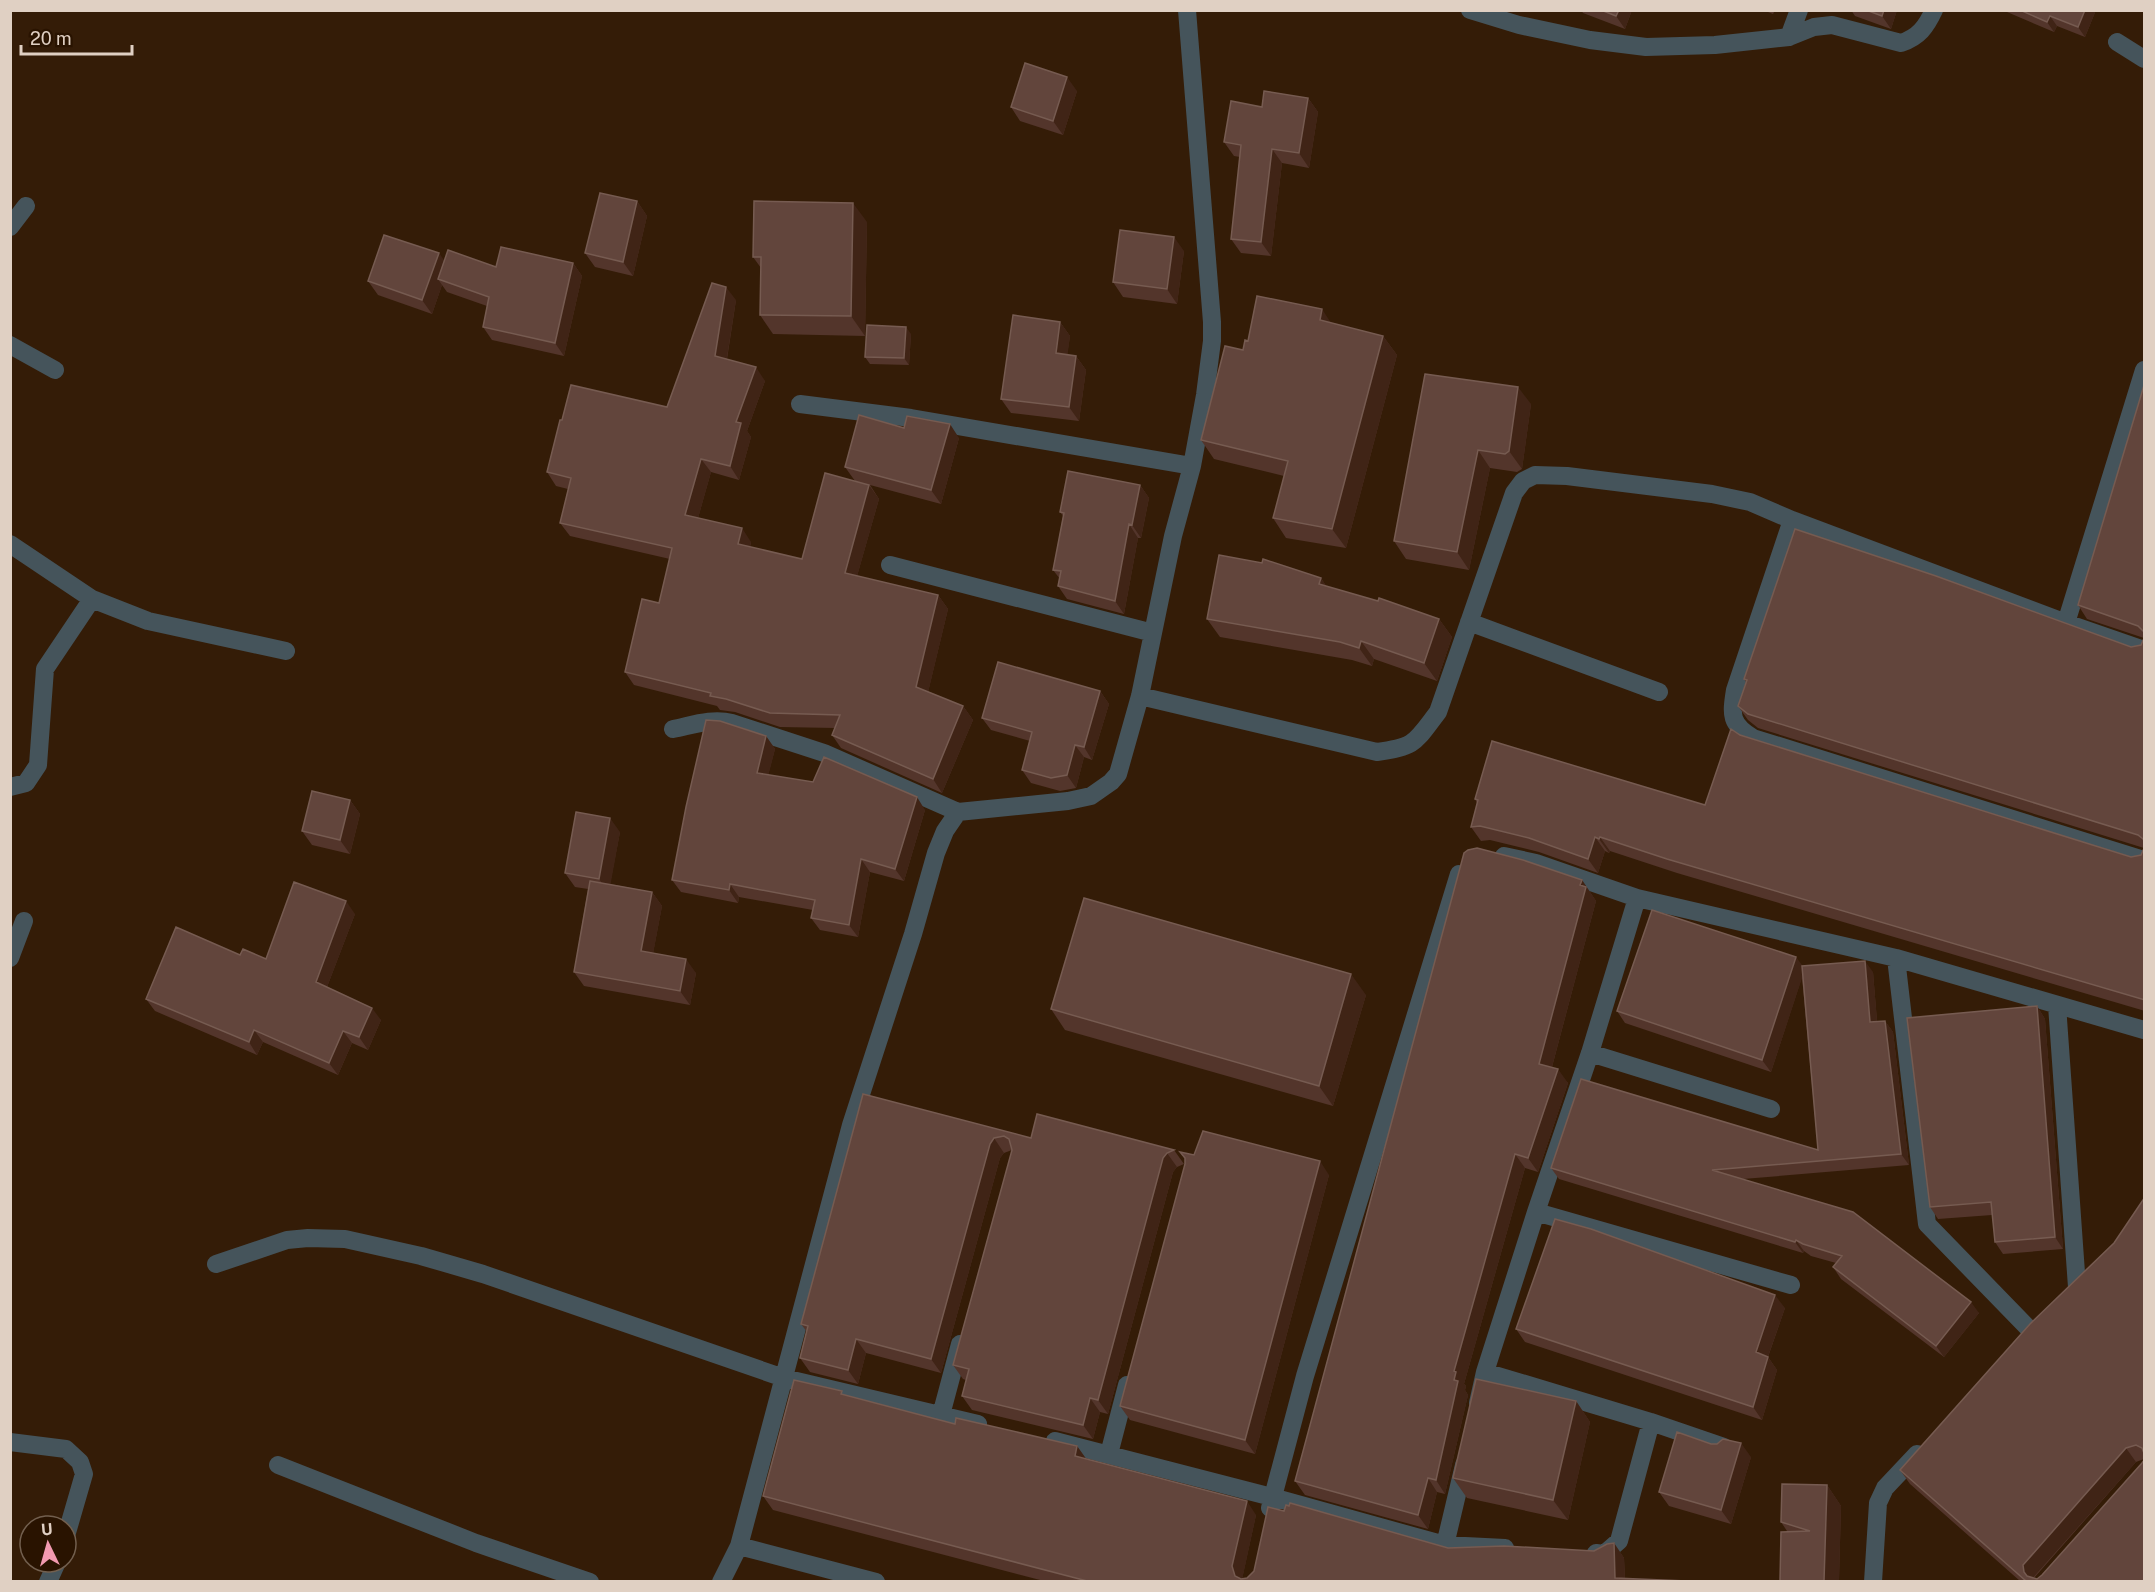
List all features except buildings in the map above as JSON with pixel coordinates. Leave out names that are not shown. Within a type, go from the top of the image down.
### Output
[{"type":"street","points":[[673,729],[720,720],[732,723],[824,753],[958,812],[1068,801],[1091,796],[1101,791],[1118,774],[1140,696],[1173,536],[1192,466],[1212,341],[1186,10]]},
{"type":"street","points":[[1470,10],[1519,25],[1590,40],[1646,46],[1715,45],[1788,37],[1814,27],[1832,25],[1900,43],[1911,40],[1925,29],[1934,10]]},
{"type":"street","points":[[1788,37],[1799,10]]},
{"type":"street","points":[[2116,42],[2145,59]]},
{"type":"street","points":[[10,227],[26,206]]},
{"type":"street","points":[[10,345],[55,370]]},
{"type":"street","points":[[2066,623],[2145,370]]},
{"type":"street","points":[[800,404],[911,418],[1192,466]]},
{"type":"street","points":[[1140,696],[1377,752],[1402,749],[1416,740],[1438,712],[1514,493],[1523,481],[1534,475],[1567,476],[1712,494],[1750,502],[2066,623],[2145,650]]},
{"type":"street","points":[[1792,520],[1735,690],[1732,710],[1734,722],[1742,731],[1753,738],[2145,860]]},
{"type":"street","points":[[10,544],[92,599],[148,621],[286,651]]},
{"type":"street","points":[[890,565],[1153,633]]},
{"type":"street","points":[[10,787],[26,783],[38,765],[45,669],[92,599]]},
{"type":"street","points":[[1469,622],[1659,692]]},
{"type":"street","points":[[721,1581],[739,1546],[851,1125],[913,934],[936,853],[945,831],[958,812]]},
{"type":"street","points":[[1487,852],[1536,863],[1636,898],[1896,958],[2145,1030]]},
{"type":"street","points":[[1265,1528],[1315,1341],[1463,861],[1468,857]]},
{"type":"street","points":[[1475,1418],[1485,1372],[1590,1053],[1636,898]]},
{"type":"street","points":[[10,958],[24,921]]},
{"type":"street","points":[[1896,958],[1927,1224],[2027,1335],[2047,1316]]},
{"type":"street","points":[[2057,1005],[2078,1287]]},
{"type":"street","points":[[1590,1053],[1771,1109]]},
{"type":"street","points":[[1536,1212],[1791,1285]]},
{"type":"street","points":[[216,1263],[287,1240],[345,1239],[420,1256],[483,1274],[784,1378],[997,1428]]},
{"type":"street","points":[[2062,1302],[2093,1272]]},
{"type":"street","points":[[941,1415],[966,1322]]},
{"type":"street","points":[[1109,1454],[1133,1365]]},
{"type":"street","points":[[1485,1372],[1651,1422],[1724,1447]]},
{"type":"street","points":[[1581,1552],[1604,1554],[1619,1541],[1651,1422]]},
{"type":"street","points":[[1042,1438],[1272,1497],[1445,1545],[1525,1549]]},
{"type":"street","points":[[10,1442],[66,1449],[80,1462],[84,1474],[72,1514]]},
{"type":"street","points":[[1873,1581],[1878,1503],[1885,1488],[1926,1444]]},
{"type":"street","points":[[1445,1545],[1467,1452]]},
{"type":"street","points":[[278,1466],[476,1544],[590,1581]]},
{"type":"street","points":[[739,1546],[876,1581]]}]
